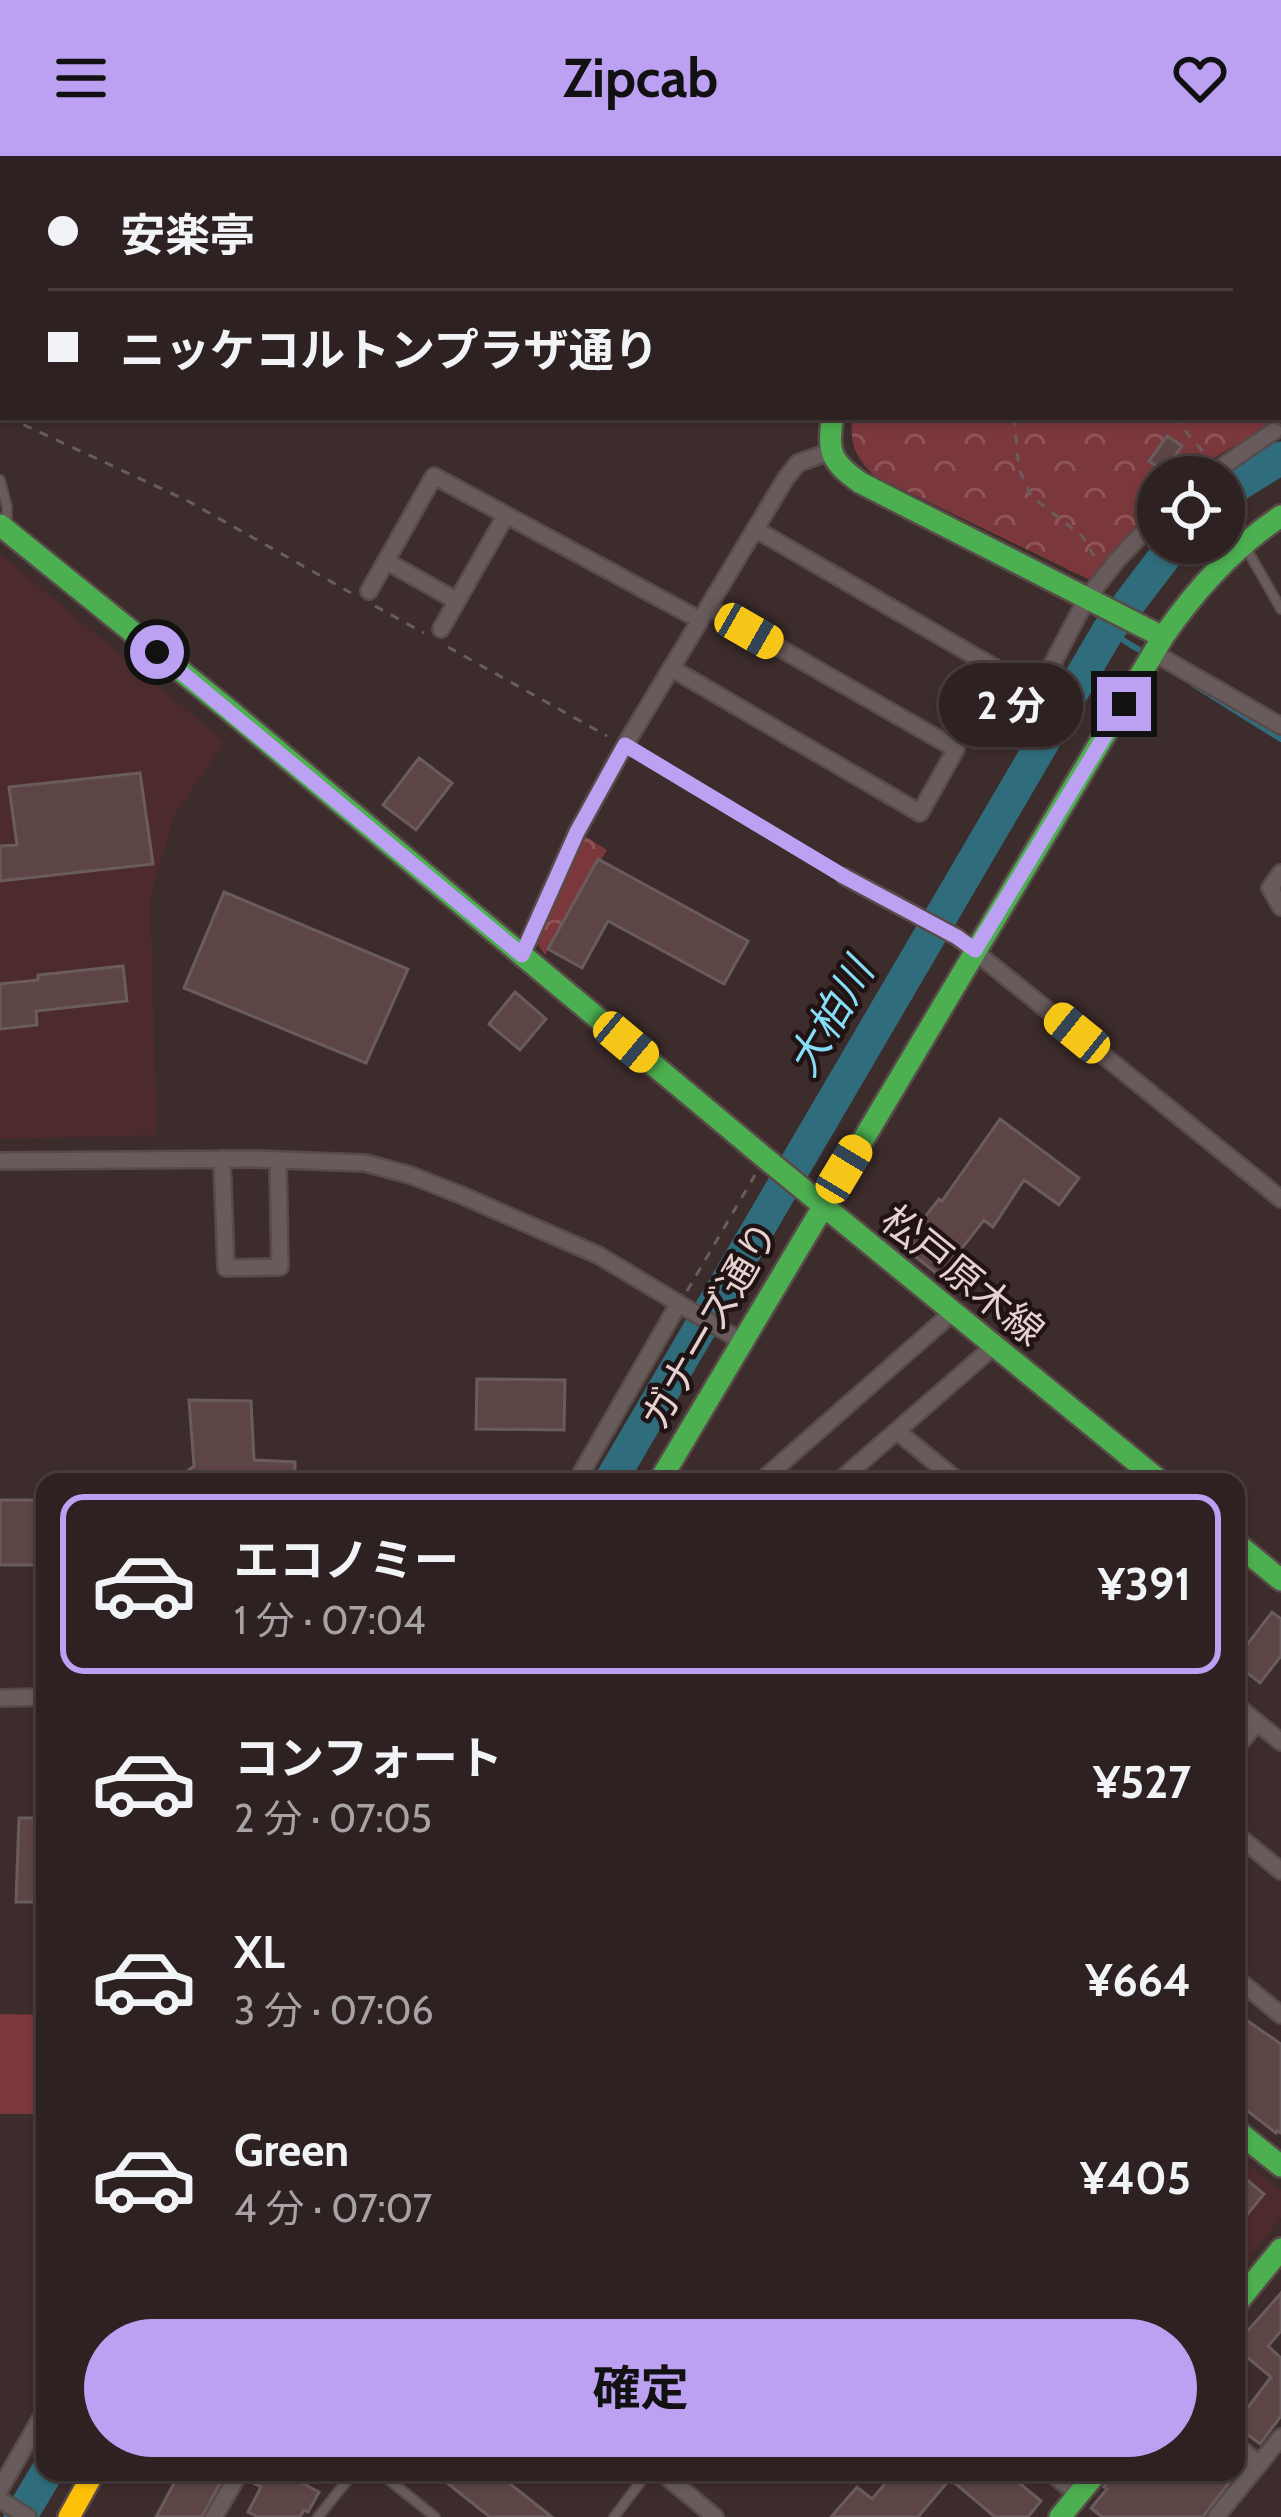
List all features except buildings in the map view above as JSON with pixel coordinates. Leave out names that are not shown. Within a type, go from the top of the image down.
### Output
[{"type":"street","points":[[832,420],[829,452],[839,469],[1093,601],[1281,726]]},
{"type":"street","points":[[1238,456],[1274,431]]},
{"type":"street","points":[[522,955],[577,832],[754,530],[798,463],[829,452]]},
{"type":"street","points":[[365,597],[434,476],[956,749],[920,813],[671,668]]},
{"type":"street","points":[[441,629],[506,515]]},
{"type":"street","name":"ガナーズ通り","points":[[1245,542],[1281,516]]},
{"type":"street","name":"松戸原木線","points":[[4,528],[1150,1473]]},
{"type":"street","points":[[754,530],[1028,685],[1044,680],[1118,559],[1137,539]]},
{"type":"street","points":[[386,561],[457,601]]},
{"type":"street","name":"ガナーズ通り","points":[[664,1473],[741,1341],[815,1199],[966,944],[1153,639],[1220,564]]},
{"type":"street","points":[[1281,873],[1270,888],[1281,908]]},
{"type":"street","points":[[845,877],[966,944],[1281,1199]]},
{"type":"street","points":[[0,1160],[365,1163],[410,1175],[598,1255],[741,1341]]},
{"type":"street","points":[[222,1160],[226,1268],[280,1267],[278,1160]]},
{"type":"street","points":[[581,1473],[678,1305]]},
{"type":"street","points":[[770,1473],[952,1313]]},
{"type":"street","points":[[849,1473],[993,1347]]},
{"type":"street","points":[[898,1432],[948,1473]]},
{"type":"street","points":[[1245,1550],[1281,1580]]},
{"type":"street","points":[[0,1697],[36,1697]]},
{"type":"street","points":[[1245,1712],[1281,1742]]},
{"type":"street","points":[[1245,1737],[1257,1722]]},
{"type":"street","points":[[1245,1841],[1281,1871]]},
{"type":"street","points":[[1245,1992],[1281,2015]]},
{"type":"street","points":[[1245,2137],[1281,2166]]},
{"type":"street","points":[[1245,2293],[1281,2249]]},
{"type":"street","points":[[0,2489],[36,2426]]},
{"type":"street","points":[[1216,2517],[1281,2437]]},
{"type":"street","points":[[1245,2452],[1259,2464]]},
{"type":"street","points":[[69,2517],[89,2481]]},
{"type":"street","points":[[214,2517],[235,2481]]},
{"type":"street","points":[[672,2481],[715,2517]]},
{"type":"street","points":[[1060,2481],[1078,2495]]},
{"type":"street","points":[[1060,2517],[1090,2481]]},
{"type":"street","points":[[0,2500],[28,2517]]},
{"type":"lane","points":[[0,480],[7,507],[4,528]]},
{"type":"lane","points":[[1245,546],[1281,609]]},
{"type":"lane","points":[[625,745],[845,877]]},
{"type":"lane","points":[[318,2517],[347,2481]]},
{"type":"lane","points":[[390,2481],[435,2517]]},
{"type":"lane","points":[[614,2517],[641,2481]]},
{"type":"path","points":[[14,420],[188,501],[625,745]]},
{"type":"path","points":[[1014,420],[1019,469],[1031,496],[1082,536],[1094,556]]},
{"type":"path","points":[[1175,420],[1202,456]]},
{"type":"path","points":[[678,1305],[768,1161]]},
{"type":"shaded area","points":[[0,554],[225,742],[174,816],[150,898],[157,1135],[0,1139]]},
{"type":"shaded area","points":[[1245,2162],[1281,2191],[1281,2218],[1245,2262]]},
{"type":"green space","points":[[852,420],[1281,420],[1217,456],[1137,456],[1137,530],[1090,580],[875,476],[853,443]]},
{"type":"green space","points":[[586,837],[607,850],[545,955],[533,937]]},
{"type":"green space","points":[[0,2014],[36,2015],[36,2114],[0,2114]]},
{"type":"waterway","name":"大柏川","points":[[1245,480],[1281,458]]},
{"type":"waterway","name":"大柏川","points":[[615,1473],[1108,631],[1159,564]]},
{"type":"waterway","points":[[1108,631],[1146,654]]},
{"type":"waterway","points":[[1193,684],[1281,739]]},
{"type":"waterway","name":"大柏川","points":[[20,2517],[42,2481]]},
{"type":"traffic: fast","points":[[833,420],[834,456],[861,483],[1163,637]]},
{"type":"traffic: fast","points":[[664,1473],[1163,637],[1216,571],[1281,516]]},
{"type":"traffic: fast","points":[[0,525],[1150,1473]]},
{"type":"traffic: fast","points":[[1245,1550],[1281,1580]]},
{"type":"traffic: fast","points":[[1245,2137],[1281,2166]]},
{"type":"traffic: fast","points":[[1245,2293],[1281,2249]]},
{"type":"traffic: fast","points":[[1060,2517],[1090,2481]]},
{"type":"traffic: slow","points":[[69,2517],[89,2481]]},
{"type":"route","points":[[157,652],[522,955],[577,832],[625,745],[975,950],[1124,704]]}]
